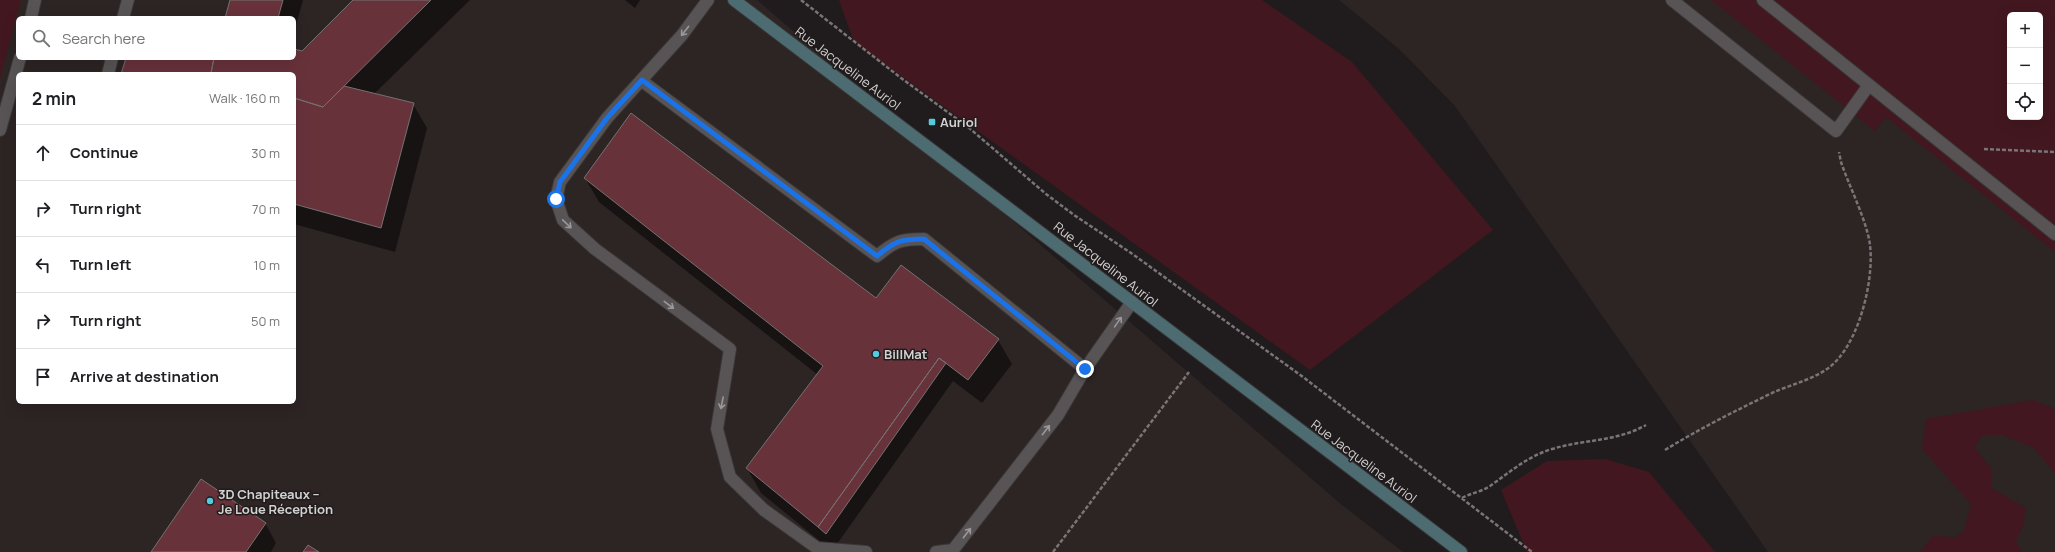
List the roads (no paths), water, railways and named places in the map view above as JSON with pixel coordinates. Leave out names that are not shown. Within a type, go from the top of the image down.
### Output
[{"type":"street","name":"Rue Jacqueline Auriol","points":[[734,0],[1461,552]]},
{"type":"lane","points":[[31,16],[35,0]]},
{"type":"lane","points":[[124,16],[128,0]]},
{"type":"lane","points":[[708,0],[682,35],[607,118],[560,182],[556,199],[563,220],[595,249],[730,350],[717,429],[730,476],[764,510],[817,548],[866,552]]},
{"type":"lane","points":[[1672,0],[1836,131],[1869,85]]},
{"type":"lane","points":[[1763,0],[2055,234]]},
{"type":"lane","points":[[16,72],[19,60]]},
{"type":"lane","points":[[108,72],[112,60]]},
{"type":"lane","points":[[0,130],[16,72]]},
{"type":"lane","points":[[642,80],[877,256],[904,239],[924,239],[1085,369]]},
{"type":"lane","points":[[936,552],[953,550],[1058,416],[1085,369],[1132,302]]},
{"type":"place","name":"Auriol","points":[[932,122]]},
{"type":"place","name":"BillMat","points":[[876,354]]},
{"type":"place","name":"3D Chapiteaux – Je Loue Réception","points":[[210,501]]}]
